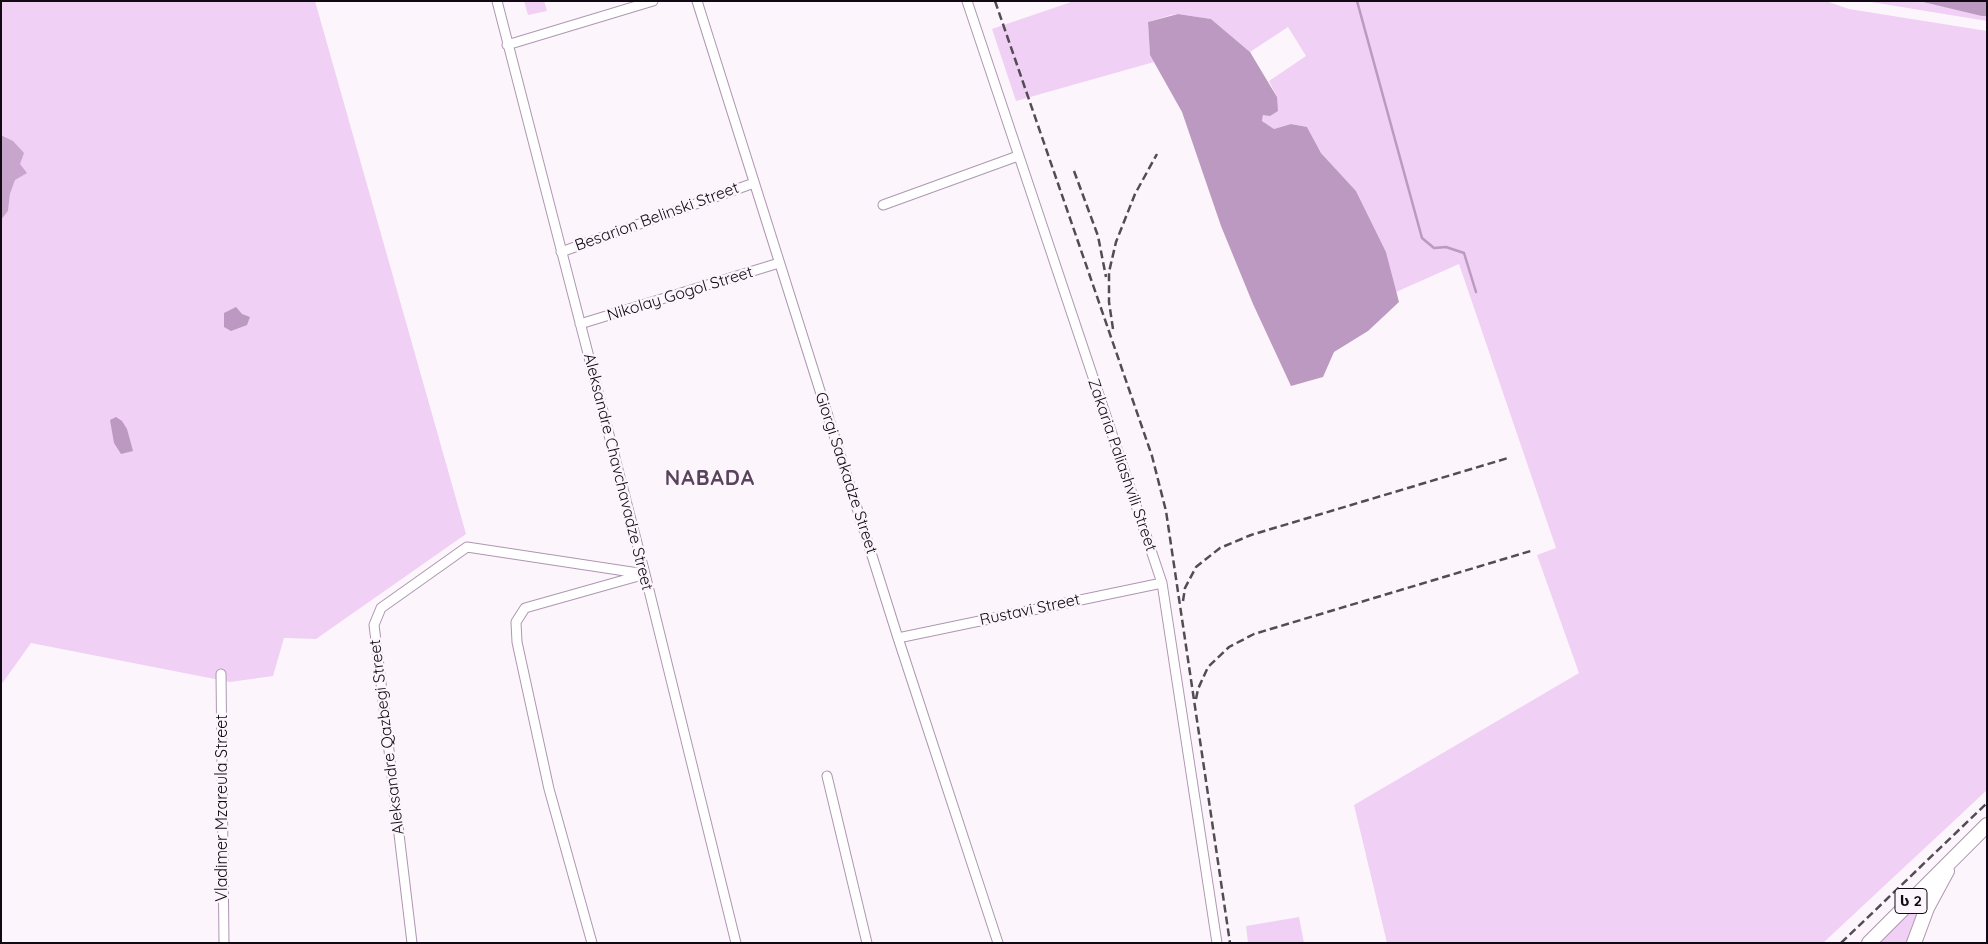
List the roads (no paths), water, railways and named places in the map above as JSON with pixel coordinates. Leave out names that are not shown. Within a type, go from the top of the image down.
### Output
[{"type":"highway","name":"ს 2","points":[[1869,943],[1987,824]]},
{"type":"highway","points":[[1914,943],[1927,908],[1953,859]]},
{"type":"street","name":"Aleksandre Chavchavadze Street","points":[[497,1],[645,574],[736,943]]},
{"type":"street","points":[[507,45],[653,1]]},
{"type":"street","name":"Giorgi Saakadze Street","points":[[698,1],[898,638],[998,943]]},
{"type":"street","name":"Zakaria Paliashvili Street","points":[[967,1],[1162,583],[1217,943]]},
{"type":"street","points":[[883,205],[1018,156]]},
{"type":"street","name":"Besarion Belinski Street","points":[[561,252],[754,183]]},
{"type":"street","name":"Nikolay Gogol Street","points":[[580,324],[779,263]]},
{"type":"street","name":"Aleksandre Qazbegi Street","points":[[412,943],[374,633],[374,625],[381,608],[467,546],[645,574]]},
{"type":"street","points":[[592,943],[549,789],[517,642],[516,622],[525,608],[645,574]]},
{"type":"street","name":"Rustavi Street","points":[[898,638],[1162,583]]},
{"type":"street","name":"Vladimer Mzareula Street","points":[[221,674],[224,943]]},
{"type":"street","points":[[827,776],[867,943]]},
{"type":"waterway","points":[[1357,1],[1422,238],[1434,248],[1446,247],[1464,253],[1476,292]]},
{"type":"railway","points":[[995,1],[1152,456],[1166,511],[1230,943]]},
{"type":"railway","points":[[1113,329],[1109,302],[1109,272],[1116,242],[1135,194],[1157,154]]},
{"type":"railway","points":[[1074,171],[1098,236],[1106,277]]},
{"type":"railway","points":[[1183,601],[1185,588],[1196,567],[1220,548],[1251,535],[1508,458]]},
{"type":"railway","points":[[1196,699],[1198,689],[1208,667],[1229,647],[1254,634],[1534,550]]},
{"type":"railway","points":[[1841,943],[1987,803]]},
{"type":"district","name":"NABADA","points":[[710,479]]}]
